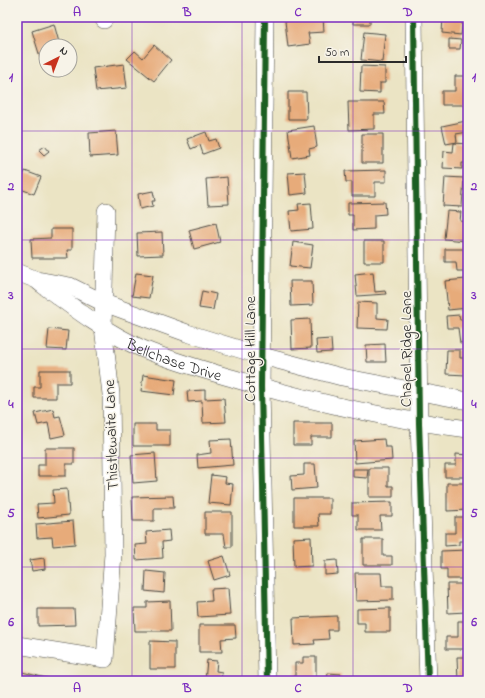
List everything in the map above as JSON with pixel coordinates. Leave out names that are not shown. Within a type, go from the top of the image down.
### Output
[{"type":"street","name":"Cottage Hill Lane","points":[[265,17],[261,387],[267,681]]},
{"type":"street","name":"Chapel Ridge Lane","points":[[414,17],[420,393],[419,423],[428,681]]},
{"type":"street","name":"Thistlewaite Lane","points":[[17,645],[105,659],[113,554],[111,394],[103,327],[106,211]]},
{"type":"street","name":"Bellchase Drive","points":[[17,272],[37,280],[70,286],[104,303],[187,334],[262,356],[342,377],[468,401]]},
{"type":"street","name":"Bellchase Drive","points":[[37,280],[103,327],[142,349],[200,369],[345,409],[419,423],[468,429]]},
{"type":"building","points":[[323,17],[324,32],[308,33],[310,44],[288,47],[285,21]]},
{"type":"building","points":[[353,17],[370,17],[370,24],[353,24]]},
{"type":"building","points":[[443,17],[463,17],[461,35],[442,33]]},
{"type":"building","points":[[54,24],[58,38],[38,38],[38,50],[32,31]]},
{"type":"building","points":[[364,32],[385,34],[382,62],[361,60]]},
{"type":"building","points":[[449,39],[461,40],[460,49],[449,49]]},
{"type":"building","points":[[154,45],[171,60],[154,81],[127,59],[135,51],[143,58]]},
{"type":"building","points":[[124,64],[127,88],[96,91],[93,68]]},
{"type":"building","points":[[361,66],[385,67],[385,83],[380,83],[380,93],[360,92]]},
{"type":"building","points":[[455,76],[468,76],[468,105],[442,105],[442,91],[455,91]]},
{"type":"building","points":[[288,92],[306,92],[307,119],[288,119]]},
{"type":"building","points":[[348,102],[384,102],[385,114],[374,114],[374,129],[349,130]]},
{"type":"building","points":[[466,121],[468,132],[456,134],[457,142],[446,144],[442,126]]},
{"type":"building","points":[[314,126],[317,147],[309,149],[310,155],[292,158],[288,130]]},
{"type":"building","points":[[116,131],[118,155],[90,157],[89,133]]},
{"type":"building","points":[[206,132],[209,141],[216,139],[219,148],[203,154],[200,145],[191,149],[187,139]]},
{"type":"building","points":[[362,134],[383,134],[383,163],[362,163]]},
{"type":"building","points":[[454,143],[468,144],[468,163],[462,163],[462,169],[443,168],[444,151],[453,152]]},
{"type":"building","points":[[45,146],[49,151],[44,155],[39,150]]},
{"type":"building","points":[[386,170],[386,182],[375,182],[375,196],[352,196],[352,182],[346,182],[345,171]]},
{"type":"building","points":[[25,171],[41,177],[34,194],[18,188]]},
{"type":"building","points":[[305,172],[307,193],[290,195],[288,173]]},
{"type":"building","points":[[227,177],[229,204],[208,205],[206,179]]},
{"type":"building","points":[[445,177],[464,178],[462,207],[443,206]]},
{"type":"building","points":[[153,191],[155,201],[152,201],[153,206],[140,209],[138,194]]},
{"type":"building","points":[[385,202],[386,214],[374,215],[374,229],[353,230],[353,215],[348,215],[348,203]]},
{"type":"building","points":[[311,203],[313,229],[291,231],[289,211],[299,210],[298,204]]},
{"type":"building","points":[[447,211],[461,212],[460,221],[468,222],[466,241],[444,239]]},
{"type":"building","points":[[216,223],[220,242],[194,249],[189,230]]},
{"type":"building","points":[[51,229],[72,229],[72,250],[67,250],[68,258],[32,258],[31,239],[51,238]]},
{"type":"building","points":[[162,232],[163,255],[138,256],[137,233]]},
{"type":"building","points":[[364,241],[384,241],[384,262],[364,262]]},
{"type":"building","points":[[293,242],[313,245],[310,268],[290,266]]},
{"type":"building","points":[[445,249],[468,249],[468,271],[457,271],[456,262],[445,262]]},
{"type":"building","points":[[373,272],[375,292],[385,291],[386,294],[357,296],[355,274]]},
{"type":"building","points":[[136,273],[153,275],[149,298],[132,296]]},
{"type":"building","points":[[466,279],[468,308],[448,310],[445,281]]},
{"type":"building","points":[[290,281],[312,281],[313,305],[291,306]]},
{"type":"building","points":[[202,291],[216,294],[213,310],[199,308]]},
{"type":"building","points":[[358,302],[377,303],[377,318],[388,319],[387,329],[357,328]]},
{"type":"building","points":[[459,315],[460,320],[468,319],[468,342],[460,343],[458,328],[447,328],[446,316]]},
{"type":"building","points":[[310,319],[311,348],[292,349],[291,320]]},
{"type":"building","points":[[49,329],[68,331],[66,350],[47,349]]},
{"type":"building","points":[[331,339],[332,352],[317,353],[316,340]]},
{"type":"building","points":[[385,344],[386,362],[367,362],[366,345]]},
{"type":"building","points":[[447,350],[460,350],[460,358],[466,358],[466,375],[446,374]]},
{"type":"building","points":[[40,370],[70,370],[70,383],[56,383],[56,398],[34,398],[34,387],[40,387]]},
{"type":"building","points":[[143,375],[176,380],[174,395],[141,391]]},
{"type":"building","points":[[205,390],[205,399],[224,398],[226,422],[203,423],[202,401],[188,402],[187,391]]},
{"type":"building","points":[[53,409],[55,417],[60,416],[65,435],[51,438],[48,423],[38,425],[35,413]]},
{"type":"building","points":[[293,423],[332,423],[332,437],[311,437],[311,445],[293,445]]},
{"type":"building","points":[[133,424],[156,424],[156,430],[170,430],[170,446],[133,446]]},
{"type":"building","points":[[231,439],[233,465],[198,468],[197,455],[211,453],[210,440]]},
{"type":"building","points":[[384,439],[385,447],[391,447],[392,460],[355,463],[354,441]]},
{"type":"building","points":[[45,448],[74,448],[74,464],[66,464],[66,476],[38,476],[38,465],[45,465]]},
{"type":"building","points":[[155,453],[157,481],[133,483],[131,455]]},
{"type":"building","points":[[456,454],[468,455],[468,477],[445,477],[445,465],[456,465]]},
{"type":"building","points":[[304,464],[315,464],[317,488],[292,490],[291,476],[304,475]]},
{"type":"building","points":[[369,468],[388,468],[388,486],[393,486],[393,497],[369,497]]},
{"type":"building","points":[[353,469],[368,469],[367,478],[353,477]]},
{"type":"building","points":[[211,475],[226,477],[225,483],[233,484],[231,505],[208,503]]},
{"type":"building","points":[[447,483],[468,483],[468,510],[447,511]]},
{"type":"building","points":[[67,489],[69,515],[38,518],[37,504],[54,503],[53,490]]},
{"type":"building","points":[[173,496],[174,508],[154,508],[154,521],[133,521],[132,497]]},
{"type":"building","points":[[294,498],[330,498],[330,514],[318,514],[319,526],[294,526]]},
{"type":"building","points":[[392,502],[392,516],[380,516],[381,530],[358,530],[358,515],[352,515],[352,503]]},
{"type":"building","points":[[205,512],[232,512],[232,547],[226,547],[224,534],[205,534]]},
{"type":"building","points":[[455,517],[468,517],[468,541],[459,541],[459,545],[445,546],[445,533],[455,533]]},
{"type":"building","points":[[73,521],[75,544],[53,546],[52,537],[37,538],[36,524]]},
{"type":"building","points":[[169,530],[170,541],[162,542],[163,558],[136,560],[135,545],[147,544],[146,532]]},
{"type":"building","points":[[311,537],[312,566],[294,567],[293,538]]},
{"type":"building","points":[[363,539],[383,539],[383,556],[392,556],[392,565],[363,565]]},
{"type":"building","points":[[468,550],[468,579],[447,579],[447,569],[441,569],[441,551]]},
{"type":"building","points":[[224,556],[230,575],[214,580],[208,561]]},
{"type":"building","points":[[44,558],[45,569],[32,571],[30,560]]},
{"type":"building","points":[[337,560],[338,574],[325,575],[325,561]]},
{"type":"building","points":[[146,571],[165,573],[164,593],[145,591]]},
{"type":"building","points":[[355,573],[381,573],[382,586],[393,586],[393,600],[356,601]]},
{"type":"building","points":[[447,584],[465,584],[466,612],[448,613]]},
{"type":"building","points":[[228,588],[230,615],[198,617],[197,602],[212,601],[211,589]]},
{"type":"building","points":[[170,601],[171,631],[135,631],[134,608],[147,608],[147,602]]},
{"type":"building","points":[[390,608],[390,632],[365,632],[365,623],[357,623],[357,609]]},
{"type":"building","points":[[38,609],[74,609],[75,625],[38,626]]},
{"type":"building","points":[[337,616],[337,630],[328,630],[329,639],[314,640],[315,644],[294,645],[293,618]]},
{"type":"building","points":[[458,621],[468,621],[468,649],[446,649],[446,637],[458,637]]},
{"type":"building","points":[[199,625],[235,625],[236,638],[221,639],[222,652],[199,652]]},
{"type":"building","points":[[150,641],[175,642],[175,669],[150,669]]},
{"type":"building","points":[[303,657],[316,657],[316,681],[295,681],[295,663],[303,663]]},
{"type":"building","points":[[457,657],[468,657],[468,681],[458,681]]},
{"type":"building","points":[[207,660],[217,661],[216,671],[222,672],[221,681],[205,681]]},
{"type":"building","points":[[22,672],[50,679],[49,681],[20,681]]},
{"type":"building","points":[[328,673],[341,674],[341,681],[327,681]]},
{"type":"building","points":[[366,678],[368,681],[358,681]]},
{"type":"cycle path","points":[[265,17],[261,387],[267,681]]},
{"type":"cycle path","points":[[414,17],[419,423],[428,681]]}]
